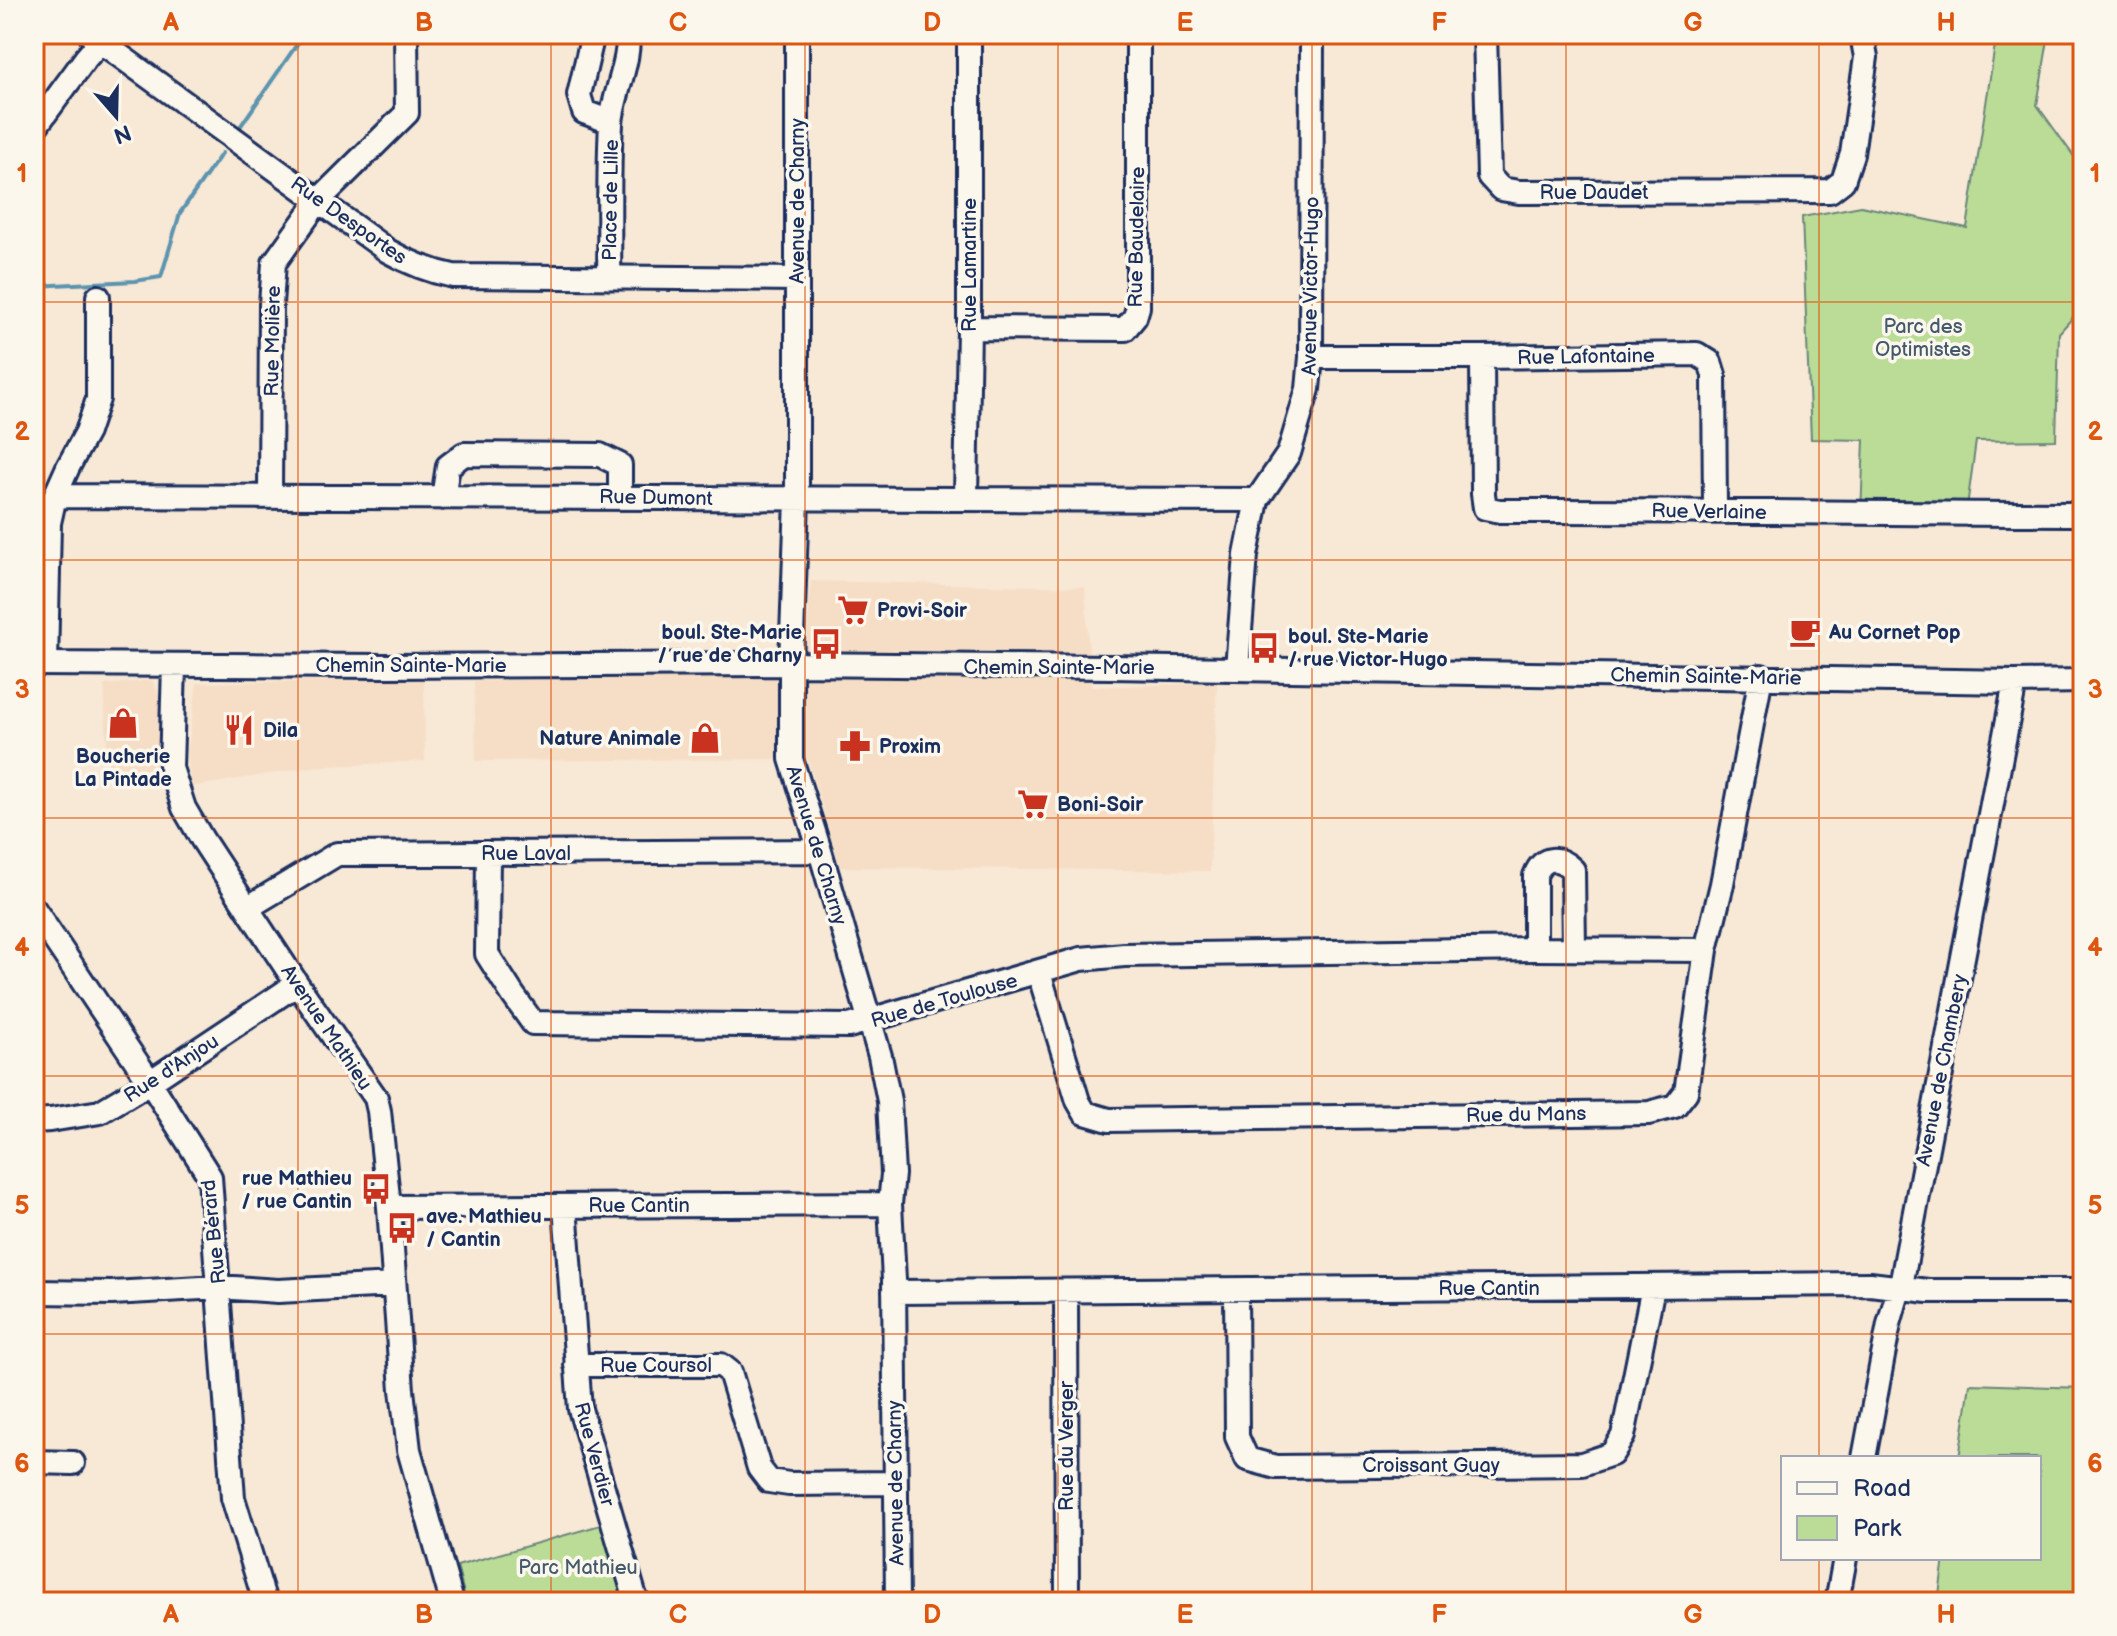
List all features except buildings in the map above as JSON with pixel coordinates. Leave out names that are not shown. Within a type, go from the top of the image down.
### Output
[{"type":"street","name":"Rue Molière","points":[[270,497],[274,263],[319,200],[407,113],[406,34]]},
{"type":"street","name":"Place de Lille","points":[[593,34],[579,95],[584,112],[611,122]]},
{"type":"street","name":"Place de Lille","points":[[609,278],[611,122],[627,48],[627,34]]},
{"type":"street","name":"Avenue de Charny","points":[[797,34],[797,499],[791,759],[880,1056],[889,1101],[893,1174],[890,1204],[894,1292],[897,1602]]},
{"type":"street","name":"Rue Lamartine","points":[[966,497],[969,34]]},
{"type":"street","name":"Rue Baudelaire","points":[[969,328],[1125,329],[1135,317],[1138,307],[1138,34]]},
{"type":"street","name":"Avenue Victor-Hugo","points":[[1237,668],[1246,555],[1257,500],[1289,453],[1308,389],[1311,357],[1312,34]]},
{"type":"street","name":"Rue Daudet","points":[[1485,34],[1489,176],[1501,189],[1519,192],[1830,191],[1843,181],[1852,154],[1866,57],[1860,34]]},
{"type":"street","name":"Rue Desportes","points":[[99,37],[388,251],[433,272],[453,276],[797,279]]},
{"type":"street","points":[[34,129],[99,37]]},
{"type":"street","points":[[40,664],[49,523],[55,496],[87,432],[98,399],[98,297]]},
{"type":"street","name":"Rue Lafontaine","points":[[1311,357],[1697,354],[1710,362],[1714,375],[1715,510]]},
{"type":"street","name":"Rue Verlaine","points":[[1482,357],[1485,508],[1500,511],[2083,514]]},
{"type":"street","points":[[443,498],[448,466],[464,454],[600,455],[620,465],[620,497]]},
{"type":"street","name":"Rue Dumont","points":[[55,496],[1257,500]]},
{"type":"street","name":"Chemin Sainte-Marie","points":[[40,664],[791,664],[2083,681]]},
{"type":"street","name":"Avenue Mathieu","points":[[174,665],[171,768],[184,808],[297,984],[376,1098],[389,1207],[409,1450],[452,1602]]},
{"type":"street","name":"Rue du Mans","points":[[1039,973],[1078,1101],[1085,1113],[1109,1120],[1649,1113],[1675,1106],[1686,1092],[1706,950],[1722,884],[1761,676]]},
{"type":"street","name":"Avenue de Chambery","points":[[1864,1456],[1889,1324],[1900,1287],[2015,682]]},
{"type":"street","name":"Rue Laval","points":[[247,908],[337,854],[820,851]]},
{"type":"street","name":"Rue de Toulouse","points":[[488,854],[487,954],[533,1023],[849,1026],[1081,959],[1124,955],[1535,949],[1706,950]]},
{"type":"street","points":[[1535,949],[1535,876],[1545,862],[1557,859],[1573,870],[1574,949]]},
{"type":"street","name":"Rue Bérard","points":[[34,909],[210,1177],[233,1498],[265,1602]]},
{"type":"street","name":"Rue d'Anjou","points":[[34,1121],[100,1112],[297,984]]},
{"type":"street","name":"Rue Cantin","points":[[389,1207],[890,1204]]},
{"type":"street","name":"Rue Verdier","points":[[565,1206],[580,1409],[638,1602]]},
{"type":"street","name":"Rue Cantin","points":[[894,1292],[1870,1284],[1928,1291],[2083,1291]]},
{"type":"street","points":[[34,1292],[112,1293],[219,1287],[278,1291],[394,1285]]},
{"type":"street","name":"Croissant Guay","points":[[1236,1290],[1237,1437],[1247,1459],[1276,1467],[1582,1464],[1612,1454],[1623,1436],[1653,1287]]},
{"type":"street","name":"Rue du Verger","points":[[1066,1291],[1067,1602]]},
{"type":"street","name":"Rue Coursol","points":[[576,1365],[721,1365],[730,1372],[759,1468],[769,1481],[789,1484],[895,1483]]},
{"type":"street","points":[[34,1462],[73,1463]]},
{"type":"street","points":[[1837,1602],[1845,1560]]},
{"type":"shaded area","points":[[811,581],[1085,587],[1091,687],[1217,683],[1210,871],[840,867],[808,759],[476,761],[474,681],[804,674]]},
{"type":"shaded area","points":[[424,679],[425,761],[310,767],[191,787],[187,756],[197,683]]},
{"type":"shaded area","points":[[152,680],[160,696],[162,771],[108,776],[104,685]]},
{"type":"green space","name":"Parc des Optimistes","points":[[1986,34],[2049,34],[2037,105],[2083,169],[2083,306],[2059,333],[2056,440],[1976,441],[1966,514],[1861,514],[1864,440],[1811,439],[1802,217],[1861,206],[1967,228],[1995,45]]},
{"type":"green space","points":[[1970,1384],[2083,1388],[2083,1602],[1938,1602],[1944,1560],[2041,1560],[2041,1456],[1959,1456]]},
{"type":"green space","name":"Parc Mathieu","points":[[604,1524],[628,1602],[466,1602],[457,1566]]},
{"type":"waterway","points":[[240,127],[304,34]]},
{"type":"waterway","points":[[34,286],[161,277],[180,213],[222,153]]},
{"type":"place","name":"Provi-Soir","points":[[853,610]]},
{"type":"place","name":"Au Cornet Pop","points":[[1805,632]]},
{"type":"place","name":"boul. Ste-Marie / rue de Charny","points":[[826,644]]},
{"type":"place","name":"boul. Ste-Marie / rue Victor-Hugo","points":[[1264,648]]},
{"type":"place","name":"Boucherie La Pintade","points":[[123,723]]},
{"type":"place","name":"Dila","points":[[239,730]]},
{"type":"place","name":"Nature Animale","points":[[705,738]]},
{"type":"place","name":"Proxim","points":[[855,746]]},
{"type":"place","name":"Boni-Soir","points":[[1033,804]]},
{"type":"place","name":"rue Mathieu / rue Cantin","points":[[376,1189]]},
{"type":"place","name":"ave. Mathieu / Cantin","points":[[402,1228]]}]
